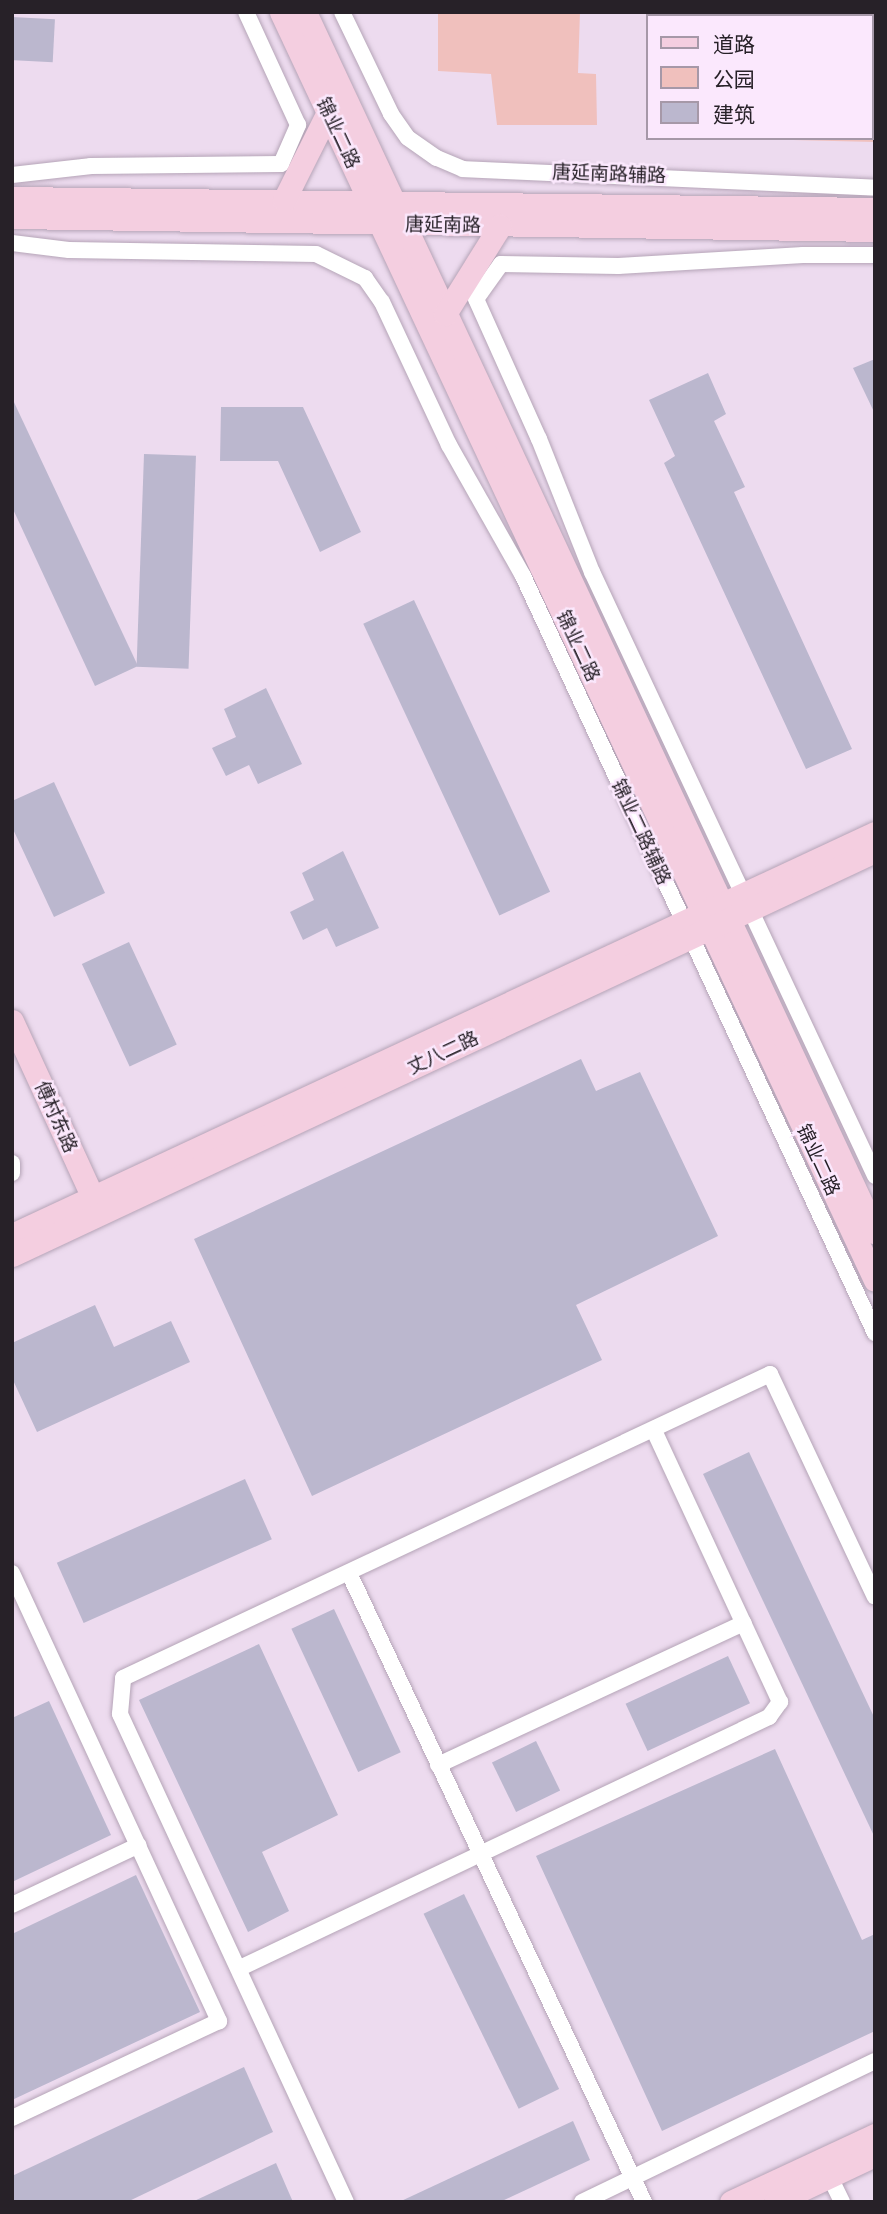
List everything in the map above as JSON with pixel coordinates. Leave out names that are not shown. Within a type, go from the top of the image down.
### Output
[{"type":"main road","name":"锦业二路","points":[[281,12],[328,112],[381,201]]},
{"type":"main road","name":"锦业二路","points":[[305,12],[381,201],[706,921],[875,1280]]},
{"type":"main road","points":[[285,200],[328,112]]},
{"type":"main road","name":"唐延南路","points":[[12,198],[875,209]]},
{"type":"main road","name":"唐延南路","points":[[12,218],[875,230]]},
{"type":"main road","name":"锦业二路","points":[[392,224],[445,314],[706,921],[875,1232]]},
{"type":"main road","points":[[445,314],[469,269],[500,226]]},
{"type":"main road","name":"丈八二路","points":[[12,1255],[96,1206],[746,902],[875,833]]},
{"type":"main road","name":"丈八二路","points":[[746,902],[875,852]]},
{"type":"main road","name":"傅村东路","points":[[12,1021],[96,1206]]},
{"type":"main road","name":"丈八二路","points":[[12,1235],[96,1206]]},
{"type":"main road","points":[[775,2202],[875,2135]]},
{"type":"main road","points":[[731,2202],[826,2168],[875,2155]]},
{"type":"street","points":[[12,176],[91,166],[281,164],[298,125],[246,12]]},
{"type":"street","name":"唐延南路辅路","points":[[342,12],[378,89],[408,138],[437,158],[463,169],[875,188]]},
{"type":"street","name":"锦业二路辅路","points":[[12,243],[69,250],[316,254],[342,262],[365,278],[397,335],[449,445],[523,576],[706,921],[875,1333]]},
{"type":"street","points":[[875,255],[803,255],[618,266],[501,264],[476,299],[539,439],[592,572],[875,1176]]},
{"type":"street","points":[[12,1163],[12,1173]]},
{"type":"street","points":[[346,2202],[240,1968],[120,1714],[123,1678],[770,1374],[875,1597]]},
{"type":"street","points":[[240,1968],[769,1717],[780,1702],[654,1430]]},
{"type":"street","points":[[12,1573],[219,2021],[12,2118]]},
{"type":"street","points":[[349,1573],[644,2202]]},
{"type":"street","points":[[438,1765],[744,1623]]},
{"type":"street","points":[[12,1905],[139,1845]]},
{"type":"street","points":[[582,2202],[875,2062]]},
{"type":"street","points":[[826,2168],[842,2202]]},
{"type":"green space","points":[[438,12],[580,12],[578,73],[596,74],[597,125],[497,125],[491,74],[438,71]]},
{"type":"green space","points":[[717,12],[875,12],[875,142],[795,140],[873,140],[873,14]]},
{"type":"building","points":[[12,17],[55,19],[53,62],[12,60]]},
{"type":"building","points":[[875,359],[875,414],[853,368]]},
{"type":"building","points":[[708,373],[726,414],[714,421],[745,487],[734,492],[852,749],[806,769],[664,463],[675,456],[649,400]]},
{"type":"building","points":[[12,398],[138,666],[95,686],[12,507]]},
{"type":"building","points":[[221,407],[303,407],[361,532],[320,552],[278,461],[220,461]]},
{"type":"building","points":[[144,454],[196,456],[189,669],[137,667]]},
{"type":"building","points":[[414,600],[550,892],[499,915],[363,624]]},
{"type":"building","points":[[266,688],[302,764],[258,784],[249,765],[226,776],[212,748],[236,737],[224,709]]},
{"type":"building","points":[[54,782],[105,893],[54,917],[12,827],[12,801]]},
{"type":"building","points":[[343,851],[379,928],[336,947],[327,928],[303,940],[290,912],[314,900],[302,873]]},
{"type":"building","points":[[129,942],[177,1044],[130,1066],[82,964]]},
{"type":"building","points":[[581,1059],[596,1091],[640,1072],[718,1236],[576,1305],[602,1360],[312,1496],[194,1239]]},
{"type":"building","points":[[95,1305],[114,1347],[171,1321],[190,1362],[37,1432],[12,1378],[12,1343]]},
{"type":"building","points":[[749,1452],[875,1719],[875,1838],[703,1474]]},
{"type":"building","points":[[245,1479],[272,1539],[84,1623],[57,1563]]},
{"type":"building","points":[[334,1609],[401,1752],[358,1772],[291,1629]]},
{"type":"building","points":[[259,1644],[338,1815],[262,1852],[289,1911],[248,1932],[139,1700]]},
{"type":"building","points":[[728,1656],[750,1703],[648,1751],[626,1704]]},
{"type":"building","points":[[49,1701],[111,1835],[12,1882],[12,1718]]},
{"type":"building","points":[[536,1741],[560,1790],[516,1812],[492,1762]]},
{"type":"building","points":[[775,1749],[862,1940],[875,1934],[875,2031],[662,2131],[536,1856]]},
{"type":"building","points":[[136,1875],[200,2012],[12,2100],[12,1934]]},
{"type":"building","points":[[464,1894],[559,2089],[519,2109],[424,1914]]},
{"type":"building","points":[[244,2067],[273,2132],[127,2202],[12,2202],[12,2176]]},
{"type":"building","points":[[573,2121],[590,2160],[500,2202],[399,2202]]},
{"type":"building","points":[[276,2163],[293,2202],[192,2202]]}]
